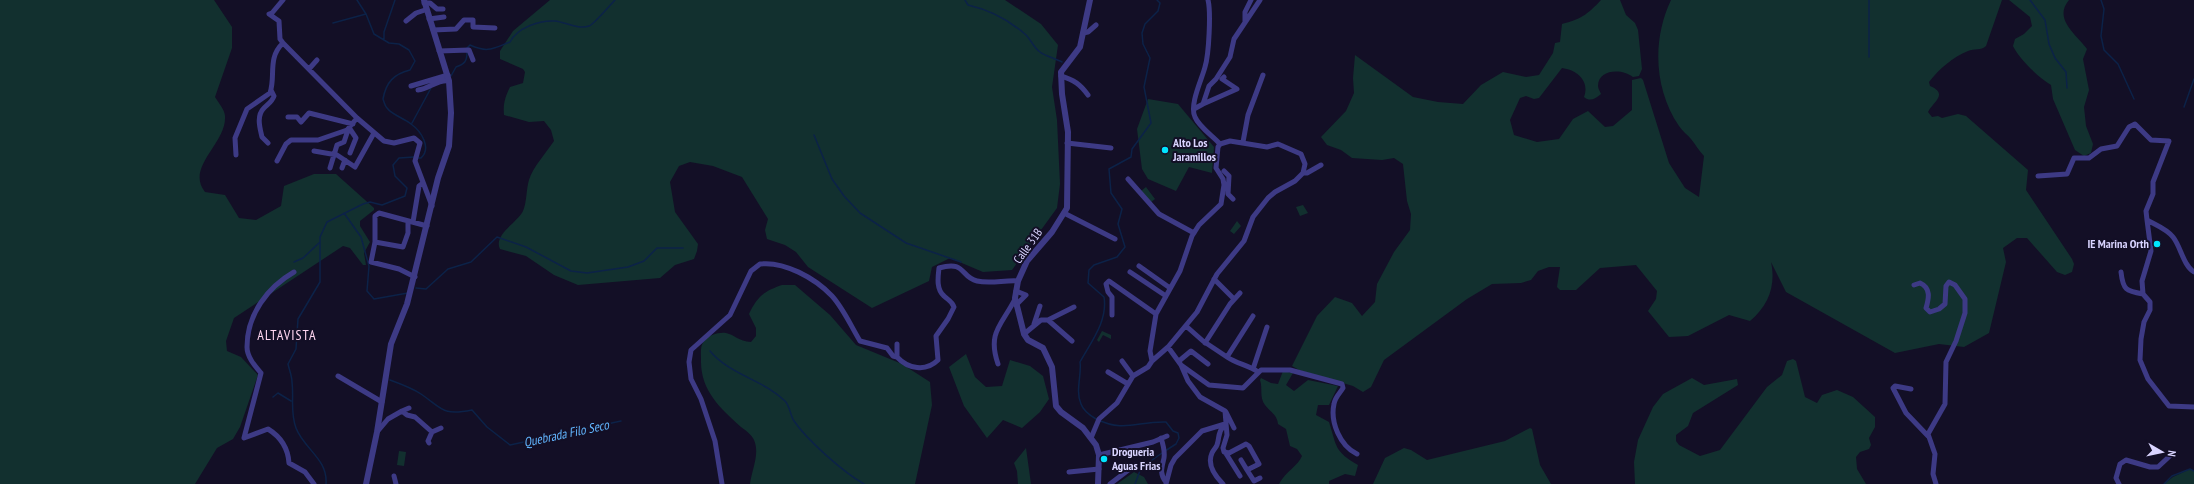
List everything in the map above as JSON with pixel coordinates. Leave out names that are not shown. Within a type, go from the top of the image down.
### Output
[{"type":"street","points":[[283,0],[272,13],[268,14],[279,21],[280,39],[283,43],[374,133],[389,142],[414,138],[420,145],[415,161],[432,206]]},
{"type":"street","points":[[1088,95],[1081,85],[1074,80],[1061,76],[1066,64],[1079,49],[1084,33],[1090,0]]},
{"type":"street","points":[[1208,0],[1210,9],[1206,66],[1199,82],[1194,109],[1195,118],[1220,144]]},
{"type":"street","points":[[1244,22],[1245,12],[1250,0]]},
{"type":"street","points":[[1203,104],[1209,86],[1216,79],[1228,61],[1234,39],[1260,0]]},
{"type":"street","points":[[406,21],[424,4],[430,3],[437,9],[443,9]]},
{"type":"street","points":[[366,484],[377,432],[391,344],[407,304],[415,277],[438,178],[449,146],[451,126],[448,78],[424,4]]},
{"type":"street","points":[[429,19],[444,17]]},
{"type":"street","points":[[433,30],[456,29],[464,20],[473,20],[473,27],[495,28]]},
{"type":"street","points":[[1084,33],[1088,32],[1096,25]]},
{"type":"street","points":[[268,143],[262,137],[260,115],[263,109],[273,100],[274,96],[271,90],[272,65],[277,50],[283,43]]},
{"type":"street","points":[[439,51],[469,50],[473,60]]},
{"type":"street","points":[[309,69],[317,60]]},
{"type":"street","points":[[1242,142],[1248,115],[1263,74]]},
{"type":"street","name":"Calle 31B","points":[[1024,334],[1015,302],[1018,281],[1027,261],[1052,232],[1067,208],[1067,143],[1061,76]]},
{"type":"street","points":[[1194,109],[1237,89],[1222,79],[1224,77]]},
{"type":"street","points":[[411,86],[448,78]]},
{"type":"street","points":[[418,90],[426,89],[448,78]]},
{"type":"street","points":[[236,155],[235,138],[247,109],[268,95],[271,90]]},
{"type":"street","points":[[288,117],[297,117],[300,122],[309,113],[350,128],[356,138],[350,153]]},
{"type":"street","points":[[330,168],[333,154],[337,145],[344,142],[350,128],[358,118]]},
{"type":"street","points":[[2038,176],[2067,174],[2074,158],[2089,158],[2101,149],[2117,146],[2129,127],[2135,124],[2151,140],[2169,141],[2153,182],[2153,194],[2146,211],[2151,251],[2142,281],[2143,294],[2150,302],[2139,349],[2141,364],[2148,379],[2163,400],[2169,406],[2194,407]]},
{"type":"street","points":[[277,161],[286,144],[291,140],[318,140],[350,128]]},
{"type":"street","points":[[314,151],[333,154],[355,167],[374,133]]},
{"type":"street","points":[[1091,438],[1098,422],[1117,403],[1133,376],[1148,367],[1152,361],[1168,347],[1197,312],[1214,279],[1244,241],[1253,217],[1268,198],[1275,192],[1295,181],[1303,173],[1305,164],[1299,153],[1278,144],[1267,147],[1230,141],[1220,144]]},
{"type":"street","points":[[1067,143],[1111,148]]},
{"type":"street","points":[[1152,361],[1150,351],[1156,314],[1180,271],[1194,234],[1206,218],[1219,208],[1223,198],[1223,179],[1217,171],[1216,165],[1218,147],[1220,144]]},
{"type":"street","points":[[342,168],[345,160]]},
{"type":"street","points":[[1303,173],[1307,174],[1321,165]]},
{"type":"street","points":[[1224,171],[1229,176],[1228,194],[1233,199]]},
{"type":"street","points":[[1128,179],[1159,214],[1194,234]]},
{"type":"street","points":[[375,242],[403,247],[420,186],[423,183]]},
{"type":"street","points":[[1064,213],[1115,239]]},
{"type":"street","points":[[415,277],[400,269],[372,263],[370,260],[375,242],[373,225],[376,214],[427,226]]},
{"type":"street","points":[[2147,220],[2160,226],[2173,237],[2185,261],[2194,272]]},
{"type":"street","points":[[722,484],[715,441],[701,399],[691,379],[689,362],[691,350],[730,314],[751,271],[760,264],[768,263],[785,266],[807,277],[832,296],[860,341],[887,348],[893,356],[918,368],[933,365],[938,360],[936,336],[948,320],[954,307],[953,302],[942,295],[939,289],[939,268],[950,265],[958,267],[976,281],[1018,281]]},
{"type":"street","points":[[1138,266],[1170,288]]},
{"type":"street","points":[[294,272],[277,282],[271,292],[260,302],[254,313],[247,348],[252,362],[261,374],[244,438],[268,429],[275,433],[287,448],[290,463],[305,472],[314,484]]},
{"type":"street","points":[[1130,272],[1166,296]]},
{"type":"street","points":[[2121,272],[2124,288],[2128,291],[2143,294]]},
{"type":"street","points":[[1214,279],[1234,299]]},
{"type":"street","points":[[1112,315],[1112,297],[1108,292],[1106,284],[1109,281],[1156,314]]},
{"type":"street","points":[[1914,285],[1920,283],[1926,287],[1929,296],[1926,308],[1930,312],[1939,309],[1945,304],[1946,286],[1949,282],[1955,285],[1965,299],[1965,313],[1958,336],[1945,364],[1945,404],[1928,436]]},
{"type":"street","points":[[998,364],[993,343],[995,332],[1006,318],[1015,302],[1026,295],[1016,290]]},
{"type":"street","points":[[1205,343],[1234,299],[1240,293]]},
{"type":"street","points":[[1033,326],[1038,317],[1040,306]]},
{"type":"street","points":[[1074,308],[1048,320],[1041,320],[1024,334],[1028,340],[1043,348],[1052,367],[1056,406],[1091,438],[1099,455],[1098,484]]},
{"type":"street","points":[[1227,357],[1253,316]]},
{"type":"street","points":[[1048,320],[1072,340]]},
{"type":"street","points":[[1186,326],[1205,343],[1235,363],[1256,370],[1283,369],[1342,384],[1344,388],[1333,404],[1336,432],[1345,446],[1356,454]]},
{"type":"street","points":[[1180,363],[1202,381],[1217,387],[1243,388],[1250,384],[1256,370],[1267,327]]},
{"type":"street","points":[[897,344],[897,357]]},
{"type":"street","points":[[1168,347],[1180,363],[1188,381],[1200,397],[1225,409],[1234,428]]},
{"type":"street","points":[[1180,363],[1191,351],[1208,364]]},
{"type":"street","points":[[1122,362],[1133,376]]},
{"type":"street","points":[[1108,372],[1128,384]]},
{"type":"street","points":[[338,376],[382,402]]},
{"type":"street","points":[[1911,389],[1895,386],[1893,388],[1906,413],[1928,436],[1935,454],[1933,474],[1936,484]]},
{"type":"street","points":[[377,432],[388,419],[402,410],[410,408]]},
{"type":"street","points":[[402,410],[407,415],[419,420],[432,432]]},
{"type":"street","points":[[1226,412],[1225,424],[1227,435],[1224,452],[1240,476]]},
{"type":"street","points":[[1166,483],[1171,465],[1202,431],[1225,424]]},
{"type":"street","points":[[1223,484],[1214,473],[1210,462],[1212,452],[1217,446],[1218,433],[1225,424]]},
{"type":"street","points":[[429,443],[428,441],[432,432],[441,428]]},
{"type":"street","points":[[1099,455],[1167,436]]},
{"type":"street","points":[[1161,438],[1164,455],[1161,464],[1162,476],[1166,483]]},
{"type":"street","points":[[1224,452],[1229,453],[1246,444],[1251,447],[1261,463],[1247,470]]},
{"type":"street","points":[[2119,484],[2116,478],[2120,464],[2126,460],[2150,467],[2158,467],[2173,453]]},
{"type":"street","points":[[1241,460],[1254,481],[1260,478]]},
{"type":"street","points":[[1110,484],[1135,465]]},
{"type":"street","points":[[1069,472],[1099,469]]},
{"type":"street","points":[[394,476],[396,484]]},
{"type":"green space","points":[[0,0],[214,0],[232,27],[232,48],[215,97],[225,114],[224,126],[220,136],[203,164],[200,173],[200,183],[205,192],[225,195],[239,218],[256,220],[281,206],[284,186],[314,174],[336,174],[374,208],[374,210],[360,221],[360,226],[370,242],[364,253],[366,265],[363,265],[350,248],[343,246],[234,318],[226,341],[227,351],[241,357],[258,375],[240,427],[233,439],[217,448],[195,484],[0,484]]},
{"type":"green space","points":[[550,0],[1005,0],[1041,24],[1058,45],[1052,87],[1057,120],[1060,184],[1057,208],[1012,270],[983,272],[950,258],[932,267],[929,281],[872,308],[808,267],[796,252],[785,245],[767,239],[765,230],[768,219],[742,177],[713,166],[690,162],[679,166],[670,182],[675,212],[698,244],[694,259],[675,265],[660,278],[578,285],[554,275],[526,256],[500,249],[499,244],[503,234],[523,211],[531,175],[554,141],[551,130],[544,121],[529,122],[504,115],[505,101],[510,87],[523,83],[525,72],[523,69],[500,59],[500,51],[513,31]]},
{"type":"green space","points":[[1601,0],[1620,0],[1626,15],[1635,23],[1638,30],[1642,69],[1639,76],[1633,77],[1617,71],[1606,73],[1599,80],[1598,87],[1601,94],[1590,100],[1584,97],[1585,86],[1581,77],[1573,71],[1562,68],[1539,98],[1534,99],[1526,96],[1520,98],[1510,120],[1514,135],[1537,142],[1559,139],[1573,119],[1588,111],[1605,127],[1613,126],[1632,110],[1632,80],[1641,78],[1643,80],[1669,163],[1685,188],[1699,197],[1704,156],[1690,137],[1680,128],[1671,112],[1660,80],[1658,64],[1661,31],[1671,0],[2002,0],[1986,46],[1970,50],[1952,60],[1929,82],[1930,86],[1936,89],[1939,95],[1928,112],[1932,117],[1938,116],[1942,118],[1958,114],[1966,116],[2028,170],[2026,190],[2072,259],[2074,264],[2072,272],[2065,275],[2057,272],[2027,238],[2017,238],[2003,248],[2006,262],[1989,333],[1964,347],[1939,344],[1895,353],[1786,292],[1771,262],[1772,287],[1770,294],[1757,315],[1750,321],[1729,315],[1688,336],[1669,337],[1648,311],[1656,299],[1657,291],[1636,265],[1600,268],[1576,290],[1560,290],[1557,287],[1560,267],[1549,267],[1538,271],[1531,280],[1521,283],[1492,284],[1467,299],[1384,360],[1371,387],[1363,392],[1353,386],[1299,370],[1292,366],[1317,316],[1335,297],[1352,303],[1362,316],[1375,302],[1377,284],[1394,252],[1410,230],[1411,214],[1407,201],[1403,164],[1394,158],[1382,160],[1352,158],[1341,150],[1327,145],[1321,137],[1346,111],[1354,93],[1353,78],[1355,55],[1413,97],[1438,102],[1463,104],[1481,85],[1503,72],[1526,77],[1539,75],[1553,53],[1555,43],[1560,42],[1562,24],[1583,16]]},
{"type":"green space","points":[[2009,0],[2069,0],[2065,7],[2065,20],[2072,32],[2087,49],[2083,59],[2089,90],[2084,107],[2086,126],[2093,144],[2091,153],[2084,156],[2075,150],[2053,99],[2051,85],[2030,68],[2013,46],[2015,39],[2024,34],[2032,26],[2030,17]]},
{"type":"green space","points":[[1148,99],[1178,104],[1214,147],[1212,173],[1189,167],[1176,191],[1148,179],[1142,169],[1137,129]]},
{"type":"green space","points":[[1146,187],[1155,199],[1150,203],[1141,191]]},
{"type":"green space","points":[[1303,205],[1308,213],[1300,216],[1296,207]]},
{"type":"green space","points":[[1237,221],[1241,226],[1234,234],[1230,231]]},
{"type":"green space","points":[[782,285],[795,285],[830,315],[856,345],[902,364],[930,382],[932,405],[915,484],[750,484],[756,456],[756,445],[750,434],[733,420],[713,398],[704,380],[701,347],[708,337],[720,333],[726,333],[751,342],[756,336],[756,328],[749,314],[752,308],[762,295]]},
{"type":"green space","points":[[1102,331],[1111,335],[1111,339],[1103,335],[1099,342],[1097,340]]},
{"type":"green space","points":[[966,354],[975,377],[986,387],[1002,386],[1010,360],[1030,366],[1043,376],[1049,399],[1040,412],[1022,428],[1003,420],[987,438],[964,406],[949,367]]},
{"type":"green space","points":[[1793,359],[1796,361],[1805,397],[1817,403],[1822,395],[1837,390],[1853,397],[1875,417],[1875,427],[1869,438],[1871,445],[1869,449],[1860,452],[1856,457],[1857,469],[1866,484],[1635,484],[1634,462],[1638,440],[1653,407],[1663,394],[1692,378],[1704,385],[1737,379],[1738,385],[1693,413],[1688,426],[1676,435],[1676,441],[1679,445],[1700,456],[1720,450],[1767,387],[1782,375],[1787,361]]},
{"type":"green space","points":[[1283,371],[1293,373],[1286,385],[1294,391],[1308,380],[1338,386],[1329,405],[1318,405],[1316,415],[1329,422],[1335,443],[1340,452],[1358,465],[1355,476],[1345,474],[1329,481],[1329,484],[1279,484],[1298,463],[1302,456],[1297,449],[1290,446],[1286,429],[1278,424],[1275,415],[1263,402],[1260,380],[1261,378],[1271,383],[1278,384]]},
{"type":"green space","points":[[1530,428],[1532,429],[1540,465],[1551,484],[1373,484],[1385,458],[1404,448],[1411,450],[1427,460],[1505,441]]},
{"type":"green space","points":[[1026,448],[1031,484],[1018,484],[1017,471],[1014,463]]},
{"type":"green space","points":[[399,451],[406,452],[404,466],[397,465]]},
{"type":"green space","points":[[2190,469],[2194,471],[2194,484],[2164,484],[2173,477]]},
{"type":"green space","points":[[1134,472],[1144,477],[1148,484],[1117,484]]},
{"type":"waterway","points":[[357,0],[366,14],[374,34],[389,43],[399,44],[409,50],[415,61],[410,70],[395,76],[389,83],[383,99],[389,110],[415,127],[424,140],[424,154],[421,158],[417,158]]},
{"type":"waterway","points":[[384,40],[384,32],[395,0]]},
{"type":"waterway","points":[[467,48],[470,45],[481,49],[494,48],[510,42],[513,37],[523,29],[542,22],[555,21],[581,27],[589,26],[598,19],[615,0]]},
{"type":"waterway","points":[[965,0],[968,5],[992,13],[1006,20],[1026,35],[1042,53],[1062,62]]},
{"type":"waterway","points":[[1157,0],[1160,3],[1158,11],[1145,24],[1142,33],[1143,44],[1150,58],[1144,87],[1151,123],[1132,149],[1131,157],[1109,169],[1111,193],[1122,209],[1118,224],[1125,247],[1117,257],[1094,265],[1089,270],[1088,283],[1104,297],[1105,306],[1098,331],[1080,362],[1079,399],[1085,411],[1096,419],[1106,423],[1123,426],[1166,422],[1173,431],[1178,433],[1179,438],[1176,444],[1165,451]]},
{"type":"waterway","points":[[1869,0],[1869,57]]},
{"type":"waterway","points":[[2030,0],[2045,20],[2049,44],[2055,58],[2066,72],[2067,88]]},
{"type":"waterway","points":[[2101,0],[2104,9],[2101,36],[2104,50],[2118,64],[2134,99]]},
{"type":"waterway","points":[[333,23],[366,14]]},
{"type":"waterway","points":[[451,76],[456,67],[465,62],[467,52]]},
{"type":"waterway","points":[[2184,107],[2194,79]]},
{"type":"waterway","points":[[412,123],[431,88]]},
{"type":"waterway","points":[[814,135],[832,179],[844,196],[860,213],[906,243],[961,262]]},
{"type":"waterway","points":[[326,484],[326,475],[323,468],[304,442],[294,422],[292,380],[288,364],[296,349],[298,319],[320,282],[320,237],[327,222],[363,204],[370,202],[382,205],[405,196],[407,188],[395,176],[393,165],[399,158],[414,157]]},
{"type":"waterway","points":[[344,213],[361,237],[369,266],[367,291],[374,299],[408,293]]},
{"type":"waterway","points":[[416,288],[426,289],[448,269],[471,262],[497,237],[526,247],[571,271],[587,273],[628,267],[644,261],[657,248],[683,248]]},
{"type":"waterway","points":[[294,262],[303,258],[319,243]]},
{"type":"waterway","points":[[710,351],[727,366],[777,394],[788,405],[794,421],[807,437],[836,464],[864,484]]},
{"type":"waterway","name":"Quebrada Filo Seco","points":[[390,380],[418,392],[448,412],[472,410],[487,427],[510,445],[621,421]]},
{"type":"waterway","points":[[273,397],[278,393],[291,401]]},
{"type":"waterway","points":[[1135,484],[1141,468],[1162,453]]},
{"type":"waterway","points":[[2164,484],[2172,476],[2190,469],[2194,471]]},
{"type":"place","name":"Alto Los Jaramillos","points":[[1165,150]]},
{"type":"place","name":"IE Marina Orth","points":[[2157,244]]},
{"type":"place","name":"Drogueria Aguas Frias","points":[[1104,459]]},
{"type":"district","name":"ALTAVISTA","points":[[287,335]]}]
